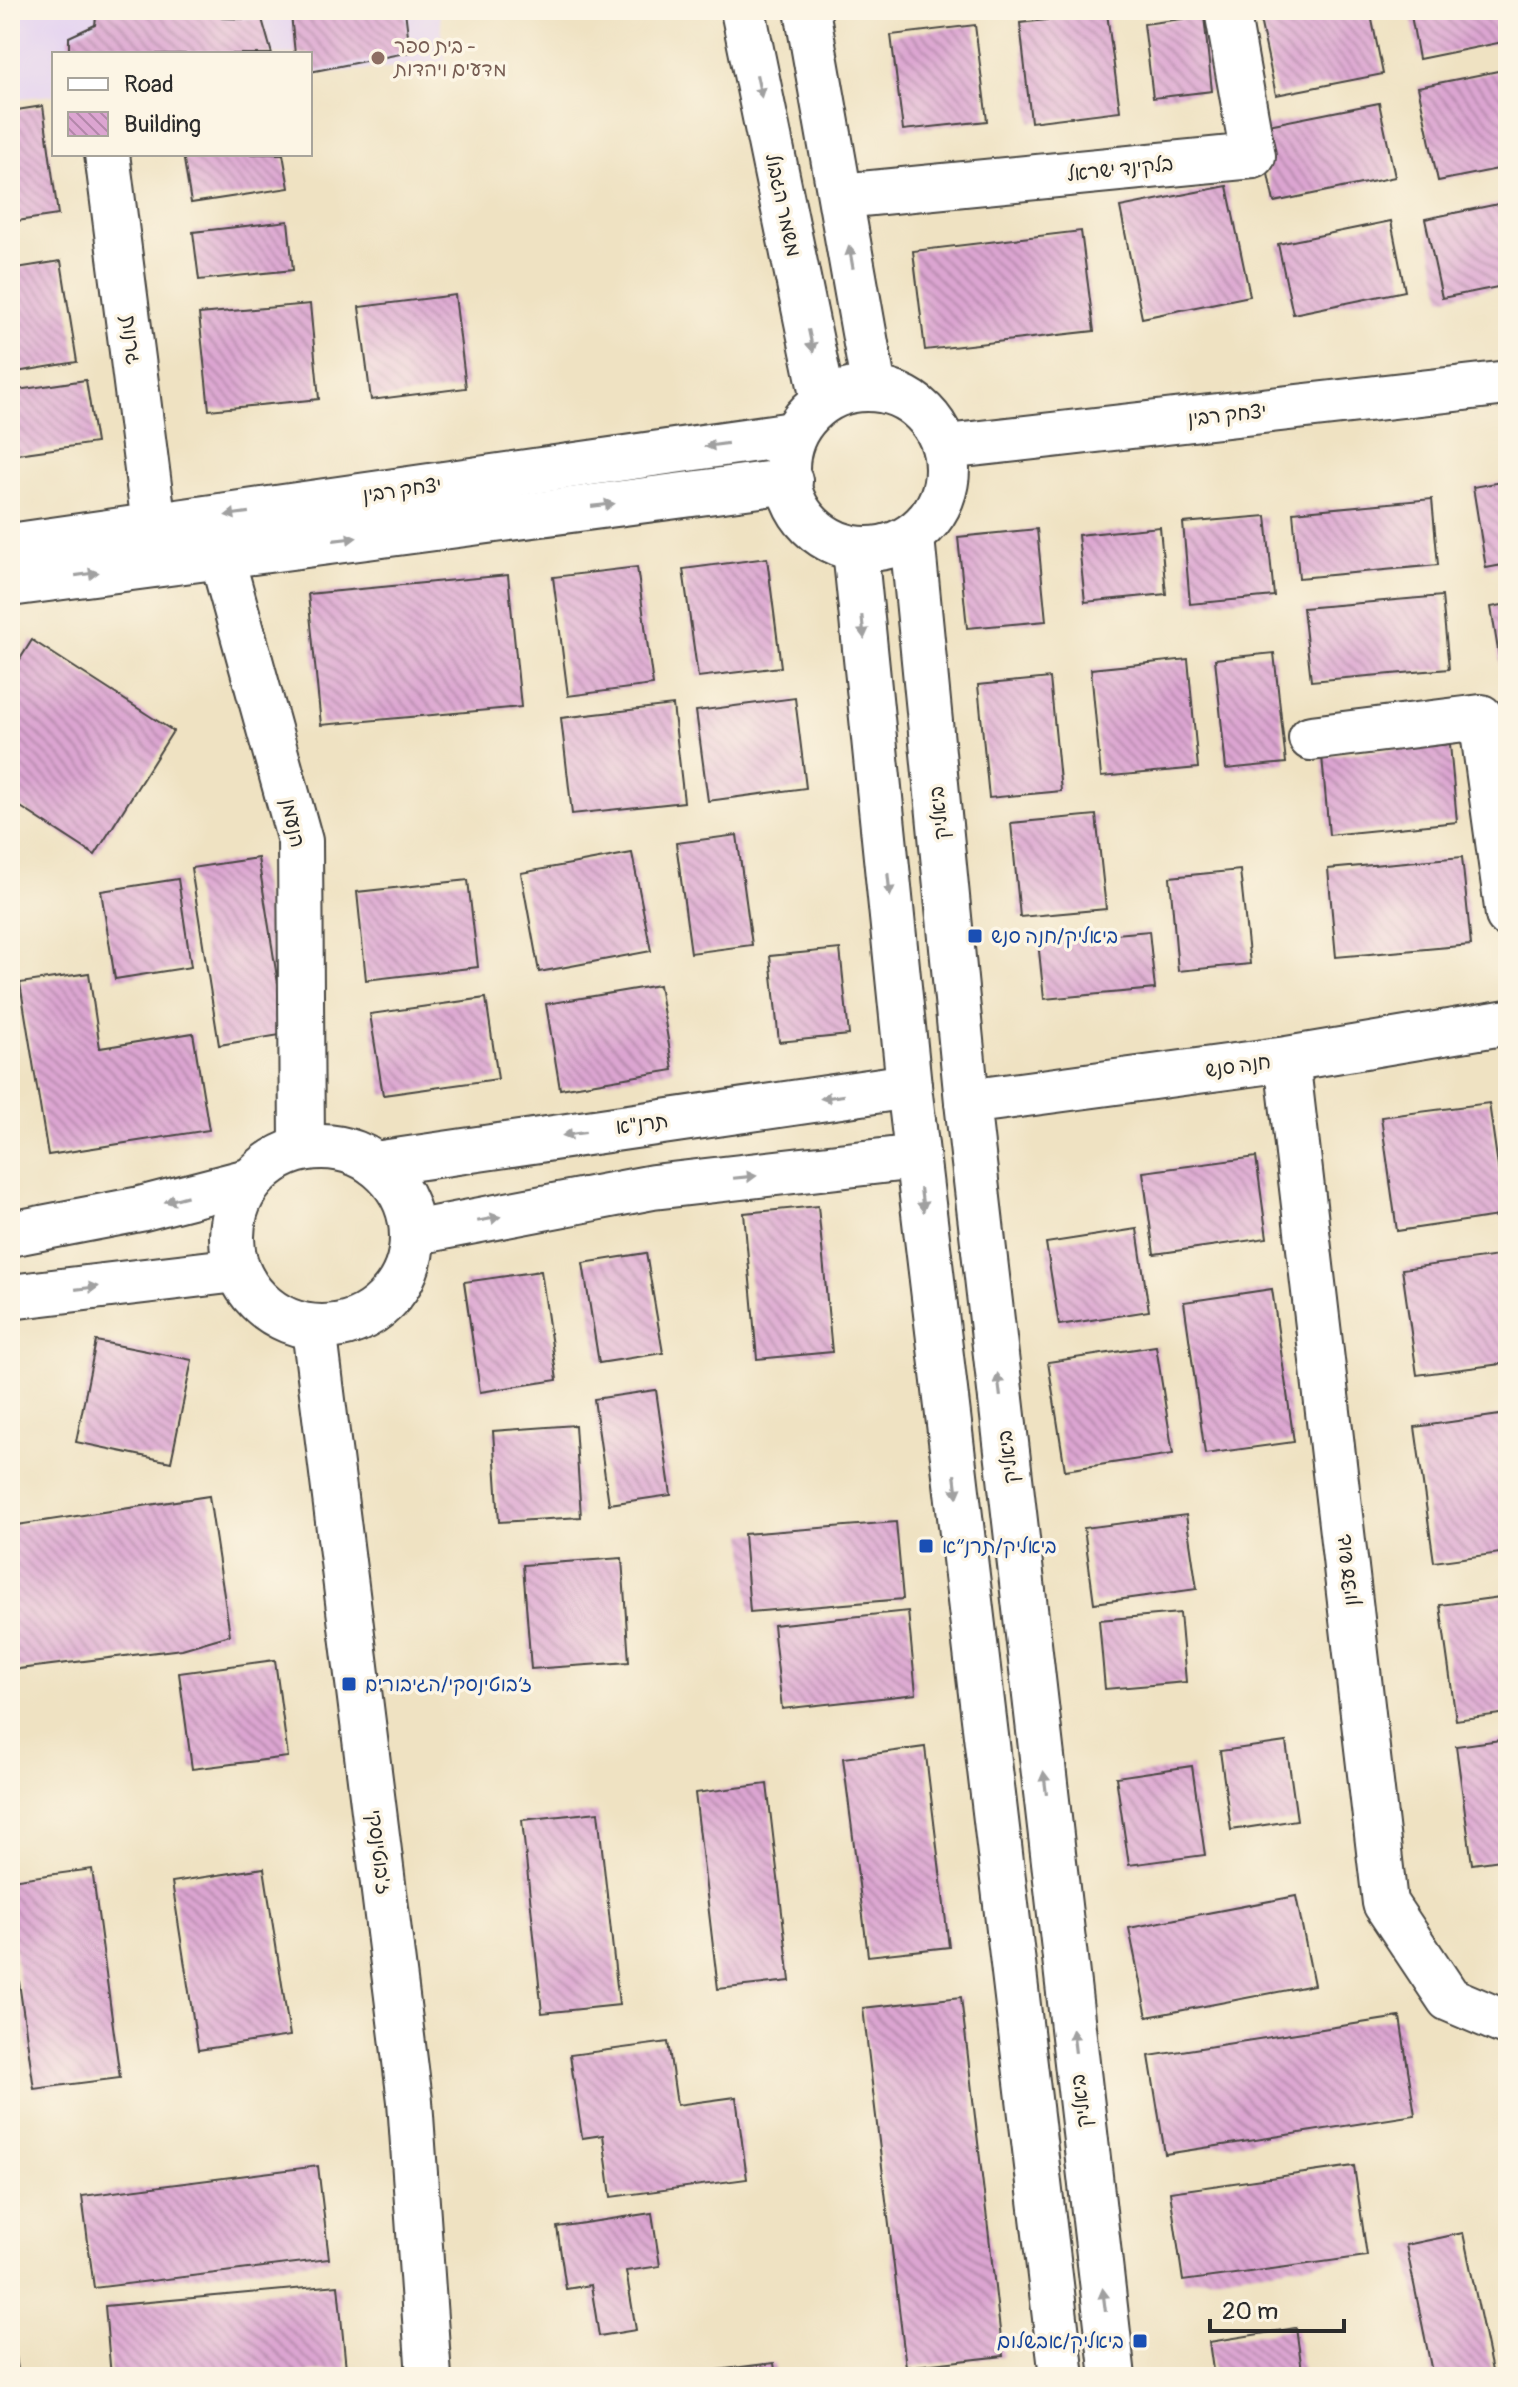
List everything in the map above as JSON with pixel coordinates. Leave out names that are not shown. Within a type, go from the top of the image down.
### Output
[{"type":"street","name":"משמר הגבול","points":[[743,10],[823,400]]},
{"type":"street","points":[[807,10],[874,389]]},
{"type":"street","name":"בלקינד ישראל","points":[[841,196],[1253,156],[1227,10]]},
{"type":"street","name":"גרנות","points":[[107,156],[154,525]]},
{"type":"street","name":"יצחק רבין","points":[[946,447],[1508,383]]},
{"type":"street","points":[[874,389],[910,399],[934,422],[946,447],[947,487],[936,513],[912,537],[884,548],[855,549],[832,542],[810,526],[794,502],[786,461],[793,434],[802,418],[823,400],[841,391],[874,389]]},
{"type":"street","name":"יצחק רבין","points":[[10,546],[793,434]]},
{"type":"street","name":"יצחק רבין","points":[[10,584],[790,481]]},
{"type":"street","name":"ביאליק","points":[[912,537],[967,1102],[1113,2377]]},
{"type":"street","points":[[855,549],[917,1157],[1062,2377]]},
{"type":"street","name":"הנעמן","points":[[221,555],[300,841],[302,1148]]},
{"type":"street","points":[[1311,738],[1481,717],[1508,915]]},
{"type":"street","name":"חנה סנש","points":[[967,1102],[1287,1059],[1508,1022]]},
{"type":"street","name":"גוש עציון","points":[[1287,1059],[1385,1903],[1449,1999],[1508,2024]]},
{"type":"street","name":"תרנ\"א","points":[[375,1164],[909,1086]]},
{"type":"street","points":[[302,1148],[339,1149],[375,1164],[394,1183],[407,1207],[412,1233],[409,1264],[394,1291],[373,1313],[345,1325],[314,1328],[289,1322],[268,1310],[249,1292],[237,1270],[232,1247],[232,1223],[239,1200],[252,1180],[274,1160],[302,1148]]},
{"type":"street","points":[[412,1233],[653,1187],[917,1157]]},
{"type":"street","points":[[10,1234],[140,1209],[252,1180]]},
{"type":"street","points":[[10,1297],[237,1270]]},
{"type":"street","name":"ז'בוטינסקי","points":[[314,1328],[410,2101],[429,2377]]},
{"type":"shaded area","name":"בית ספר - מדעים ויהדות","points":[[10,10],[439,10],[446,63],[312,74],[312,52],[52,52],[52,95],[10,99]]},
{"type":"building","points":[[97,10],[216,10],[222,18],[262,19],[271,52],[69,52],[69,37],[95,25]]},
{"type":"building","points":[[315,10],[405,10],[410,52],[312,72],[312,52],[295,52],[291,14]]},
{"type":"building","points":[[1258,10],[1370,10],[1383,74],[1276,95]]},
{"type":"building","points":[[1410,10],[1508,10],[1508,41],[1419,59]]},
{"type":"building","points":[[1107,13],[1120,111],[1031,122],[1020,23]]},
{"type":"building","points":[[1204,16],[1212,91],[1153,98],[1144,24]]},
{"type":"building","points":[[975,25],[987,121],[903,130],[891,35]]},
{"type":"building","points":[[1508,69],[1508,167],[1438,181],[1418,87]]},
{"type":"building","points":[[1379,103],[1395,177],[1274,202],[1258,127]]},
{"type":"building","points":[[43,106],[58,215],[10,222],[10,111]]},
{"type":"building","points":[[183,156],[283,156],[289,188],[191,203]]},
{"type":"building","points":[[1227,186],[1250,296],[1142,318],[1120,207]]},
{"type":"building","points":[[1508,202],[1508,285],[1442,298],[1425,219]]},
{"type":"building","points":[[288,221],[293,270],[199,280],[193,232]]},
{"type":"building","points":[[1391,221],[1405,291],[1293,314],[1278,244]]},
{"type":"building","points":[[1081,231],[1094,331],[925,350],[913,251]]},
{"type":"building","points":[[61,261],[77,362],[10,373],[10,269]]},
{"type":"building","points":[[455,295],[466,388],[371,400],[359,307]]},
{"type":"building","points":[[310,304],[319,399],[209,410],[199,314]]},
{"type":"building","points":[[86,380],[96,443],[10,455],[10,391]]},
{"type":"building","points":[[1508,481],[1508,564],[1486,568],[1473,487]]},
{"type":"building","points":[[1432,499],[1438,565],[1299,578],[1293,512]]},
{"type":"building","points":[[1266,516],[1274,596],[1190,604],[1183,523]]},
{"type":"building","points":[[1160,527],[1166,594],[1085,602],[1078,535]]},
{"type":"building","points":[[1037,529],[1046,621],[967,628],[958,537]]},
{"type":"building","points":[[767,558],[781,667],[698,677],[683,569]]},
{"type":"building","points":[[637,567],[653,685],[568,696],[553,577]]},
{"type":"building","points":[[508,575],[521,707],[321,725],[308,594]]},
{"type":"building","points":[[1442,596],[1449,669],[1311,681],[1303,608]]},
{"type":"building","points":[[1508,604],[1508,680],[1503,681],[1491,607]]},
{"type":"building","points":[[32,640],[173,731],[95,855],[10,800],[10,675]]},
{"type":"building","points":[[1274,653],[1286,763],[1226,769],[1215,659]]},
{"type":"building","points":[[1188,659],[1198,768],[1101,777],[1091,669]]},
{"type":"building","points":[[1050,678],[1061,791],[989,798],[978,685]]},
{"type":"building","points":[[795,698],[806,788],[708,801],[696,711]]},
{"type":"building","points":[[673,705],[684,802],[572,814],[561,718]]},
{"type":"building","points":[[1450,744],[1457,822],[1329,835],[1322,756]]},
{"type":"building","points":[[1096,815],[1106,909],[1020,917],[1011,823]]},
{"type":"building","points":[[737,835],[752,945],[691,953],[676,843]]},
{"type":"building","points":[[632,853],[651,951],[539,972],[521,873]]},
{"type":"building","points":[[1462,857],[1471,945],[1336,957],[1328,869]]},
{"type":"building","points":[[258,858],[286,1034],[219,1045],[191,868]]},
{"type":"building","points":[[1240,870],[1250,964],[1178,971],[1170,877]]},
{"type":"building","points":[[178,879],[191,967],[115,979],[101,891]]},
{"type":"building","points":[[468,880],[478,967],[366,980],[357,892]]},
{"type":"building","points":[[1149,931],[1155,989],[1044,999],[1038,941]]},
{"type":"building","points":[[840,949],[849,1035],[779,1042],[770,956]]},
{"type":"building","points":[[89,973],[100,1048],[193,1033],[209,1130],[48,1155],[20,983]]},
{"type":"building","points":[[659,985],[673,1070],[560,1089],[546,1004]]},
{"type":"building","points":[[486,998],[498,1079],[383,1095],[370,1014]]},
{"type":"building","points":[[1489,1103],[1505,1215],[1397,1231],[1381,1117]]},
{"type":"building","points":[[1256,1157],[1267,1238],[1154,1254],[1143,1172]]},
{"type":"building","points":[[818,1206],[832,1352],[757,1359],[744,1213]]},
{"type":"building","points":[[1137,1229],[1149,1311],[1059,1325],[1046,1243]]},
{"type":"building","points":[[646,1253],[663,1353],[599,1363],[583,1263]]},
{"type":"building","points":[[1505,1255],[1508,1275],[1508,1363],[1417,1375],[1402,1269]]},
{"type":"building","points":[[541,1271],[557,1380],[480,1392],[464,1282]]},
{"type":"building","points":[[1272,1289],[1294,1442],[1205,1454],[1184,1302]]},
{"type":"building","points":[[96,1341],[192,1360],[171,1462],[76,1442]]},
{"type":"building","points":[[1156,1346],[1173,1454],[1065,1470],[1048,1362]]},
{"type":"building","points":[[656,1390],[671,1495],[609,1504],[594,1399]]},
{"type":"building","points":[[1507,1414],[1508,1552],[1434,1562],[1415,1427]]},
{"type":"building","points":[[575,1425],[581,1517],[499,1522],[493,1431]]},
{"type":"building","points":[[209,1496],[230,1635],[182,1649],[10,1670],[10,1526]]},
{"type":"building","points":[[1186,1515],[1197,1589],[1094,1603],[1084,1528]]},
{"type":"building","points":[[896,1522],[903,1599],[750,1612],[744,1534]]},
{"type":"building","points":[[622,1558],[629,1662],[531,1669],[523,1565]]},
{"type":"building","points":[[1508,1596],[1508,1713],[1456,1720],[1440,1605]]},
{"type":"building","points":[[908,1611],[916,1694],[782,1709],[773,1625]]},
{"type":"building","points":[[1180,1613],[1186,1682],[1105,1689],[1099,1620]]},
{"type":"building","points":[[275,1660],[288,1757],[192,1769],[179,1673]]},
{"type":"building","points":[[1508,1739],[1508,1859],[1472,1864],[1456,1746]]},
{"type":"building","points":[[1286,1742],[1297,1820],[1231,1830],[1220,1751]]},
{"type":"building","points":[[925,1747],[949,1947],[868,1956],[843,1758]]},
{"type":"building","points":[[1192,1766],[1205,1855],[1129,1865],[1116,1777]]},
{"type":"building","points":[[767,1784],[790,1981],[718,1989],[695,1793]]},
{"type":"building","points":[[598,1812],[619,2005],[542,2013],[522,1820]]},
{"type":"building","points":[[264,1868],[290,2036],[198,2050],[172,1882]]},
{"type":"building","points":[[92,1869],[120,2078],[34,2089],[10,1918],[10,1880]]},
{"type":"building","points":[[1296,1896],[1314,1985],[1147,2017],[1129,1928]]},
{"type":"building","points":[[961,1997],[1003,2356],[906,2367],[863,2008]]},
{"type":"building","points":[[1400,2017],[1415,2115],[1165,2154],[1149,2056]]},
{"type":"building","points":[[668,2042],[677,2105],[736,2097],[747,2179],[611,2197],[603,2135],[582,2138],[570,2055]]},
{"type":"building","points":[[318,2166],[329,2259],[94,2288],[82,2196]]},
{"type":"building","points":[[1354,2166],[1367,2256],[1183,2281],[1170,2192]]},
{"type":"building","points":[[652,2213],[660,2266],[626,2271],[636,2330],[599,2336],[591,2285],[566,2289],[557,2227]]},
{"type":"building","points":[[1463,2233],[1492,2371],[1463,2377],[1433,2377],[1406,2245]]},
{"type":"building","points":[[338,2285],[346,2369],[259,2377],[111,2377],[105,2306]]},
{"type":"building","points":[[12,2328],[19,2377],[10,2377]]},
{"type":"building","points":[[1296,2328],[1303,2377],[1214,2377],[1209,2342]]},
{"type":"building","points":[[774,2363],[776,2377],[702,2377],[702,2372]]},
{"type":"place","name":"בית ספר - מדעים ויהדות","points":[[378,58]]},
{"type":"place","name":"ביאליק/חנה סנש","points":[[975,936]]},
{"type":"place","name":"ביאליק/תרנ״א","points":[[926,1546]]},
{"type":"place","name":"ז׳בוטינסקי/הגיבורים","points":[[349,1684]]},
{"type":"place","name":"ביאליק/אבשלום","points":[[1140,2341]]}]
